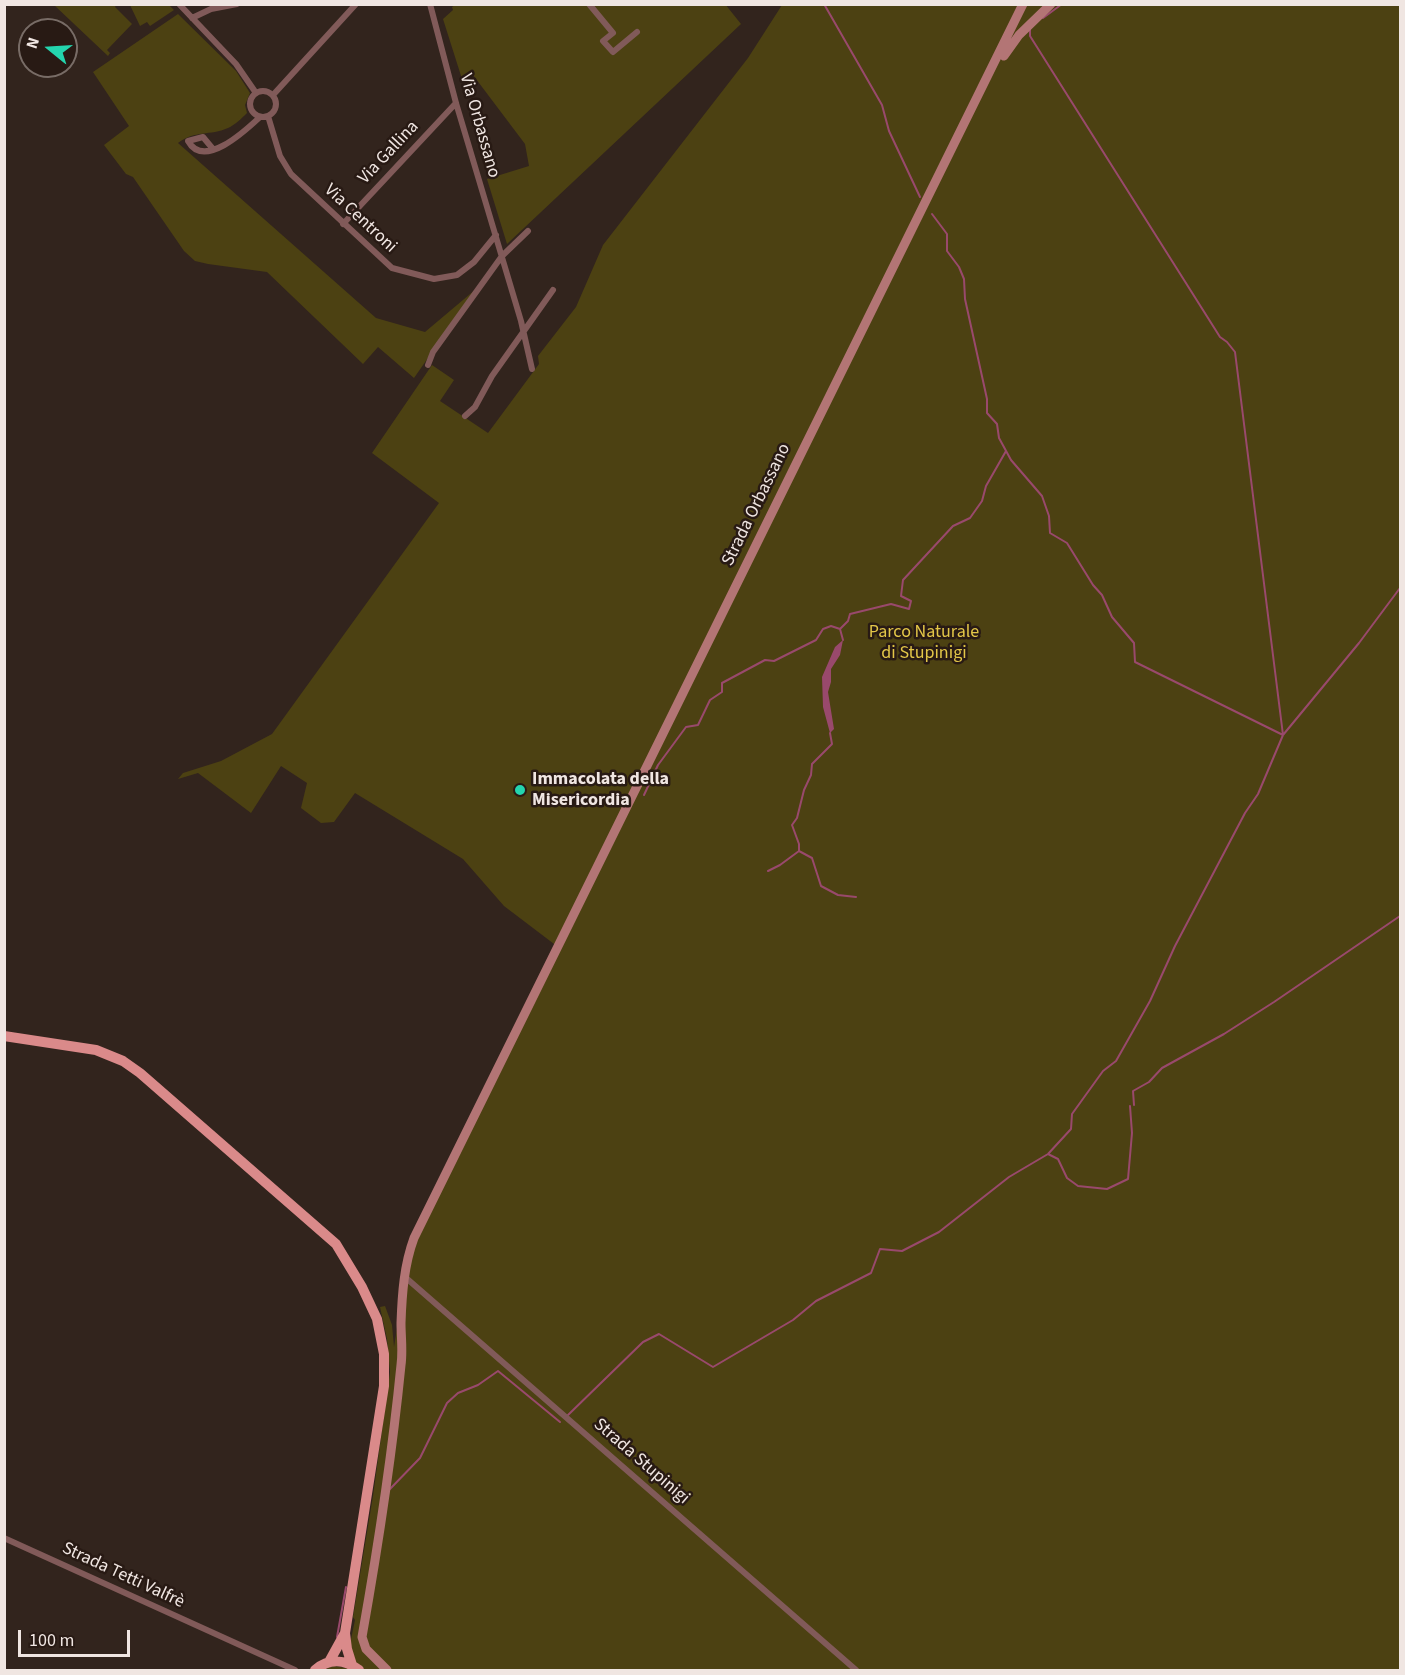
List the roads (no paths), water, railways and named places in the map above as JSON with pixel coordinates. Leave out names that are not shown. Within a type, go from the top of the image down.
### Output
[{"type":"main road","name":"Strada Orbassano","points":[[405,1277],[407,1257],[426,1212],[1023,4]]},
{"type":"main road","name":"Strada Orbassano","points":[[987,80],[1015,39],[1051,4]]},
{"type":"main road","points":[[1012,28],[1015,39]]},
{"type":"main road","points":[[4,1036],[96,1050],[123,1061],[140,1072],[336,1244],[362,1287],[377,1319],[381,1334],[384,1354],[384,1386],[345,1633],[329,1662]]},
{"type":"main road","points":[[387,1671],[366,1649],[362,1637],[393,1440],[402,1361],[401,1324],[405,1277]]},
{"type":"main road","points":[[345,1633],[356,1668]]},
{"type":"main road","points":[[312,1670],[336,1660],[356,1668]]},
{"type":"street","points":[[179,4],[236,64],[256,93]]},
{"type":"street","points":[[192,18],[212,9],[237,4]]},
{"type":"street","points":[[273,95],[356,4]]},
{"type":"street","name":"Via Orbassano","points":[[430,4],[456,103],[524,333],[532,369]]},
{"type":"street","points":[[589,4],[613,33],[603,41],[613,52],[637,32]]},
{"type":"street","points":[[213,149],[227,144],[260,117],[268,116],[275,109],[273,95],[266,91],[256,93]]},
{"type":"street","points":[[256,93],[250,104],[254,113],[260,117]]},
{"type":"street","name":"Via Gallina","points":[[343,224],[456,103]]},
{"type":"street","name":"Via Centroni","points":[[268,116],[280,156],[291,174],[392,268],[434,279],[457,275],[474,262],[496,235]]},
{"type":"street","points":[[428,365],[433,352],[502,256],[528,231]]},
{"type":"street","points":[[465,416],[475,406],[492,376],[553,290]]},
{"type":"street","name":"Strada Stupinigi","points":[[405,1277],[856,1671]]},
{"type":"street","name":"Strada Tetti Valfrè","points":[[4,1538],[296,1670]]},
{"type":"waterway","points":[[824,4],[882,105],[889,131],[920,197]]},
{"type":"waterway","points":[[1043,18],[1062,4]]},
{"type":"waterway","points":[[1030,29],[1030,36],[1220,337],[1235,352],[1283,735]]},
{"type":"waterway","points":[[932,214],[947,234],[947,251],[959,267],[964,279],[965,299],[987,399],[987,413],[997,424],[999,438],[1011,460],[1042,496],[1049,516],[1050,533],[1067,543],[1093,585],[1102,595],[1112,617],[1134,643],[1135,662],[1283,735]]},
{"type":"waterway","points":[[644,795],[658,765],[686,727],[698,725],[710,700],[722,692],[722,683],[765,660],[774,661],[816,640],[823,629],[831,626],[840,629],[848,621],[850,614],[891,604],[909,609],[911,601],[901,596],[903,580],[953,526],[970,518],[982,501],[986,486],[1006,451]]},
{"type":"waterway","points":[[567,1416],[643,1342],[659,1334],[713,1367],[793,1320],[816,1301],[871,1273],[880,1249],[902,1251],[939,1232],[1009,1177],[1048,1154],[1071,1129],[1072,1114],[1103,1071],[1116,1061],[1150,1001],[1175,946],[1245,813],[1258,794],[1283,735],[1359,643],[1400,588]]},
{"type":"waterway","points":[[840,629],[843,640]]},
{"type":"waterway","points":[[768,871],[799,851],[799,844],[792,825],[797,818],[804,790],[811,775],[812,764],[832,744],[830,733]]},
{"type":"waterway","points":[[799,851],[812,858],[821,886],[838,895],[856,897]]},
{"type":"waterway","points":[[1134,1105],[1133,1091],[1149,1082],[1162,1068],[1224,1034],[1400,916]]},
{"type":"waterway","points":[[1048,1154],[1058,1159],[1067,1178],[1078,1186],[1107,1189],[1128,1179],[1132,1133],[1130,1106]]},
{"type":"waterway","points":[[390,1489],[420,1458],[447,1403],[458,1393],[478,1385],[498,1371],[560,1422]]},
{"type":"waterway","points":[[337,1637],[346,1587]]},
{"type":"place","name":"Immacolata della Misericordia","points":[[520,790]]},
{"type":"park label","name":"Parco Naturale di Stupinigi","points":[[924,643]]}]
